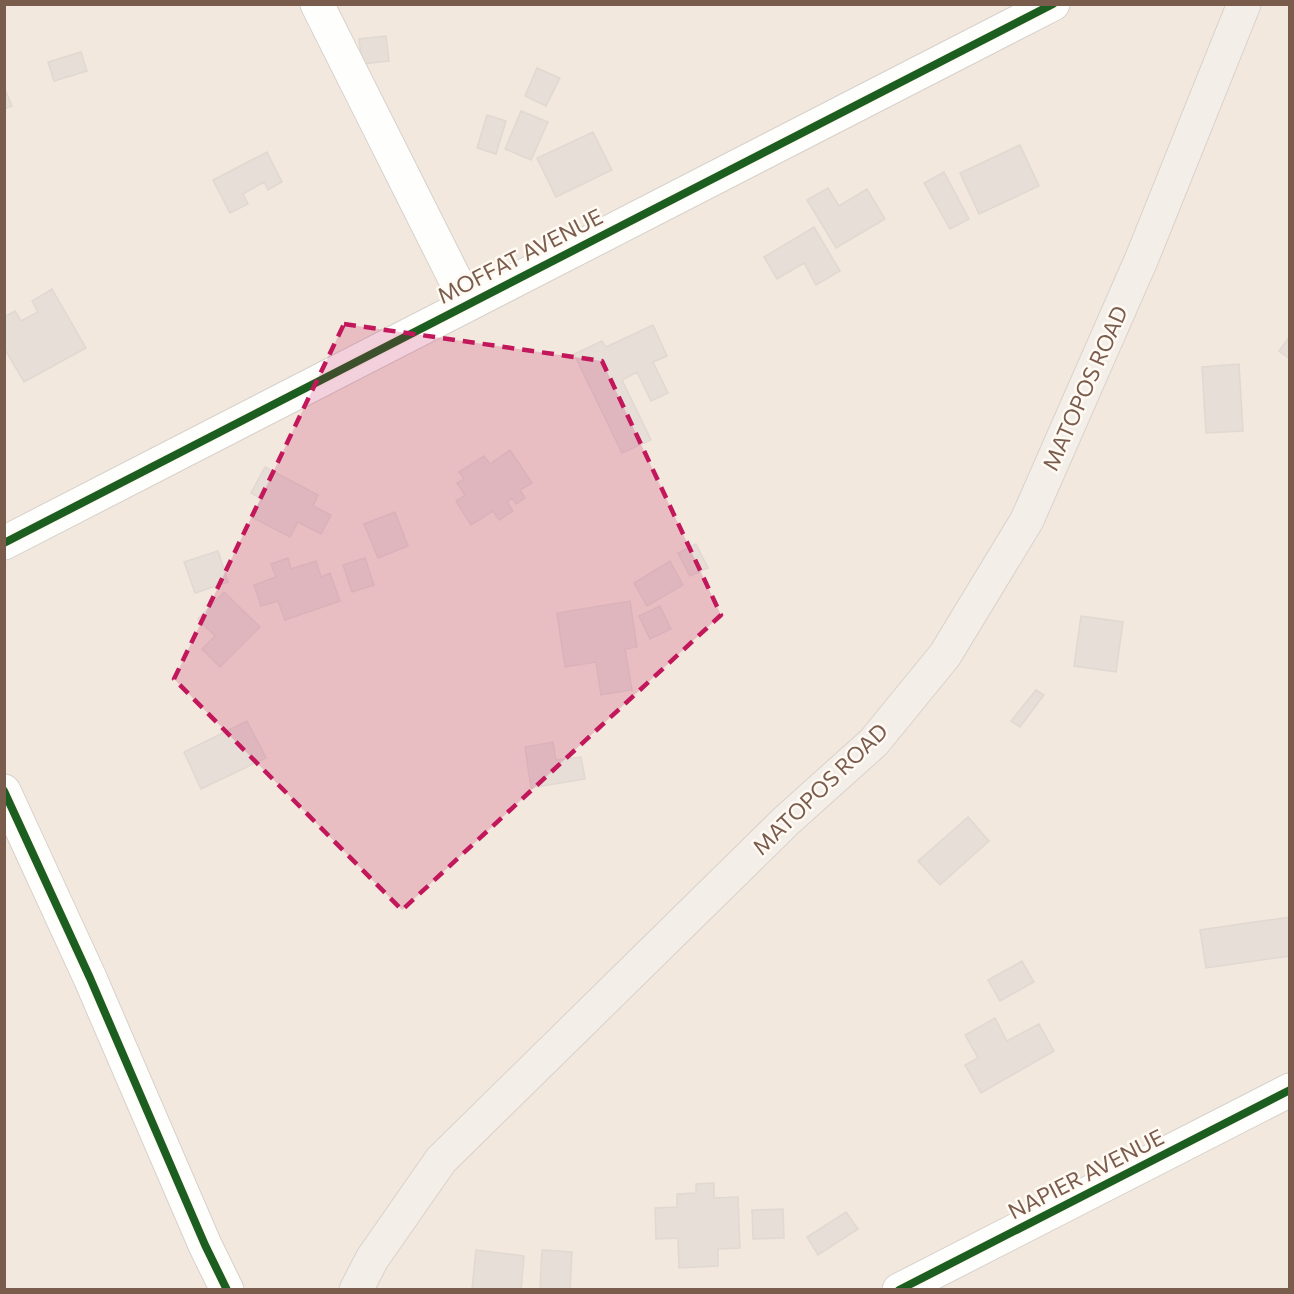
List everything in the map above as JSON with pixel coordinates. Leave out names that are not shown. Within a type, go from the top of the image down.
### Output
[{"type":"main road","name":"MATOPOS ROAD","points":[[356,1290],[372,1259],[441,1160],[786,821],[874,742],[945,655],[1027,520],[1142,258],[1244,4]]},
{"type":"street","points":[[317,4],[467,303]]},
{"type":"street","name":"MOFFAT AVENUE","points":[[4,543],[467,303],[1053,4]]},
{"type":"street","points":[[4,792],[90,978],[205,1245],[227,1290]]},
{"type":"street","name":"NAPIER AVENUE","points":[[899,1290],[1290,1090]]},
{"type":"highlighted area","points":[[344,324],[602,361],[721,615],[402,910],[174,679]]},
{"type":"shaded area","points":[[5,5],[1289,5],[1289,1289],[5,1289]]},
{"type":"building","points":[[386,36],[389,61],[362,64],[359,39]]},
{"type":"building","points":[[81,52],[87,71],[54,81],[48,62]]},
{"type":"building","points":[[537,68],[560,78],[546,106],[525,96]]},
{"type":"building","points":[[4,87],[12,106],[4,109]]},
{"type":"building","points":[[521,111],[548,122],[531,160],[505,149]]},
{"type":"building","points":[[487,115],[506,121],[496,154],[477,148]]},
{"type":"building","points":[[593,132],[612,170],[556,197],[537,158]]},
{"type":"building","points":[[1020,145],[1039,186],[979,214],[960,173]]},
{"type":"building","points":[[267,152],[282,182],[268,190],[264,182],[243,194],[248,204],[230,213],[213,180]]},
{"type":"building","points":[[944,172],[969,219],[950,229],[924,183]]},
{"type":"building","points":[[828,188],[839,206],[867,189],[885,219],[836,248],[807,200]]},
{"type":"building","points":[[814,227],[840,271],[816,285],[804,263],[777,279],[764,257]]},
{"type":"building","points":[[52,289],[86,348],[24,382],[4,348],[4,317],[15,311],[21,321],[38,312],[32,301]]},
{"type":"building","points":[[653,325],[667,356],[653,362],[668,393],[651,401],[637,372],[622,380],[651,440],[622,453],[574,354],[602,341],[606,347]]},
{"type":"building","points":[[1290,336],[1290,359],[1279,351]]},
{"type":"building","points":[[1239,364],[1243,431],[1206,433],[1202,367]]},
{"type":"building","points":[[510,450],[532,483],[520,490],[525,498],[516,504],[512,498],[507,502],[513,511],[499,520],[493,511],[471,525],[456,501],[465,495],[457,483],[464,479],[459,472],[484,456],[490,464]]},
{"type":"building","points":[[265,467],[318,495],[313,506],[331,515],[321,534],[298,522],[290,537],[252,517],[262,499],[251,493]]},
{"type":"building","points":[[395,512],[408,546],[378,558],[364,524]]},
{"type":"building","points":[[696,544],[708,568],[690,576],[678,553]]},
{"type":"building","points":[[218,551],[228,582],[195,593],[184,562]]},
{"type":"building","points":[[288,558],[291,569],[316,561],[321,577],[330,573],[340,601],[285,620],[278,601],[261,606],[254,585],[276,577],[271,564]]},
{"type":"building","points":[[365,558],[374,585],[352,592],[343,565]]},
{"type":"building","points":[[670,561],[683,585],[647,606],[634,583]]},
{"type":"building","points":[[224,592],[260,627],[220,667],[202,649],[215,636],[198,619]]},
{"type":"building","points":[[630,601],[637,647],[625,649],[632,690],[601,695],[596,662],[565,667],[557,613]]},
{"type":"building","points":[[660,606],[671,629],[650,639],[639,616]]},
{"type":"building","points":[[1081,616],[1123,622],[1116,672],[1074,666]]},
{"type":"building","points":[[1036,690],[1044,695],[1020,727],[1011,721]]},
{"type":"building","points":[[247,721],[266,758],[201,789],[184,752]]},
{"type":"building","points":[[553,742],[556,760],[581,757],[585,779],[531,788],[525,747]]},
{"type":"building","points":[[968,817],[989,841],[940,885],[918,861]]},
{"type":"building","points":[[1290,917],[1290,956],[1206,968],[1200,930]]},
{"type":"building","points":[[1022,961],[1034,982],[1000,1001],[988,980]]},
{"type":"building","points":[[995,1018],[1007,1041],[1039,1024],[1054,1051],[981,1093],[965,1065],[978,1058],[965,1035]]},
{"type":"building","points":[[714,1183],[714,1198],[738,1197],[740,1248],[718,1249],[718,1266],[679,1268],[678,1238],[656,1239],[655,1208],[677,1207],[677,1194],[696,1193],[696,1184]]},
{"type":"building","points":[[783,1209],[784,1238],[753,1239],[752,1210]]},
{"type":"building","points":[[846,1212],[858,1229],[818,1255],[807,1237]]},
{"type":"building","points":[[476,1250],[524,1256],[521,1290],[472,1290]]},
{"type":"building","points":[[542,1250],[572,1252],[570,1290],[540,1290]]},
{"type":"cycle path","points":[[4,543],[1053,4]]},
{"type":"cycle path","points":[[4,791],[90,978],[205,1245],[227,1290]]},
{"type":"cycle path","points":[[899,1290],[1290,1090]]}]
